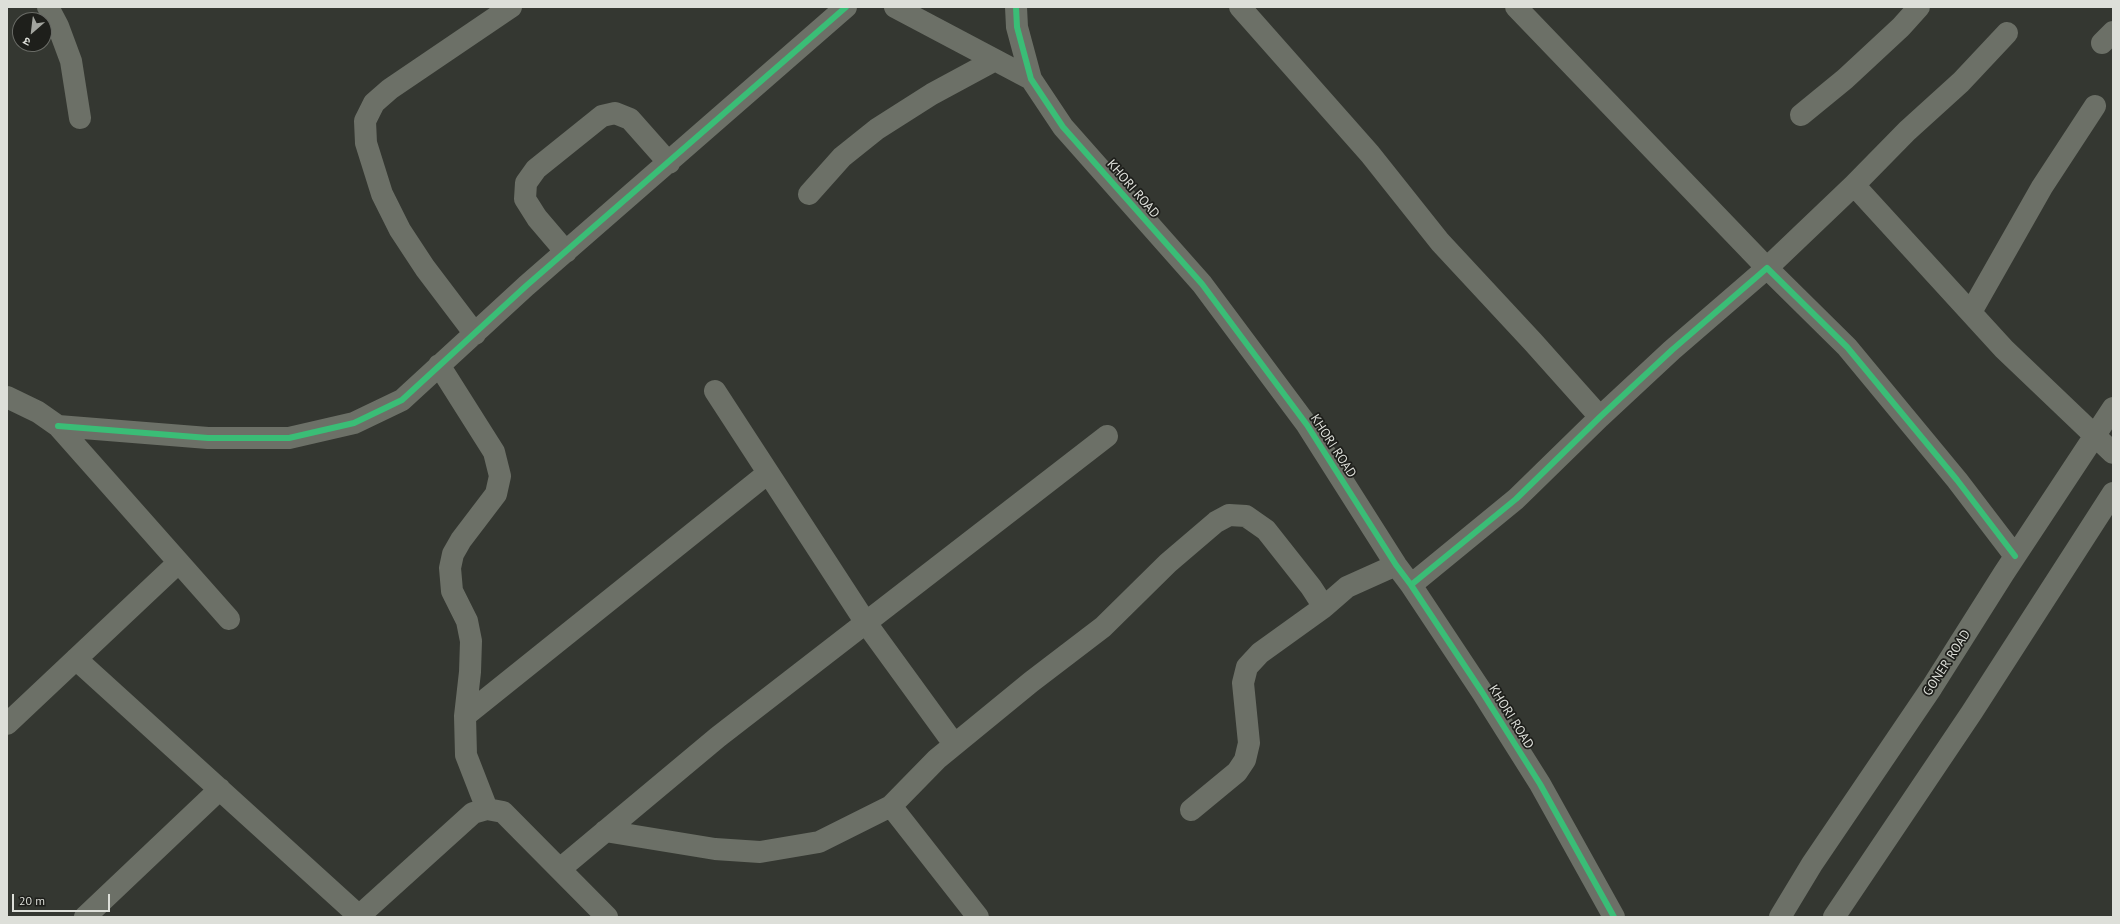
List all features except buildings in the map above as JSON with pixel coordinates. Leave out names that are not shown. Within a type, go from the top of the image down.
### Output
[{"type":"street","points":[[48,7],[58,26],[71,61],[80,118]]},
{"type":"street","points":[[475,334],[425,268],[400,230],[382,194],[366,143],[365,121],[374,103],[390,90],[511,7]]},
{"type":"street","points":[[58,426],[208,438],[289,438],[354,423],[402,400],[566,252],[846,7]]},
{"type":"street","points":[[895,7],[1031,79]]},
{"type":"street","name":"KHORI ROAD","points":[[1016,7],[1017,27],[1031,79],[1063,127],[1211,297],[1307,425],[1396,565],[1411,585],[1540,784],[1614,917]]},
{"type":"street","points":[[1240,7],[1370,154],[1440,242],[1600,417]]},
{"type":"street","points":[[1516,7],[1767,268],[1846,347],[1957,480],[2015,556]]},
{"type":"street","points":[[1801,115],[1845,79],[1919,7]]},
{"type":"street","points":[[1411,585],[1516,500],[1600,417],[1672,350],[1767,268],[1854,185],[1907,131],[1961,82],[2006,33]]},
{"type":"street","points":[[809,194],[842,157],[877,129],[932,94],[995,60]]},
{"type":"street","points":[[1971,312],[2042,187],[2095,106]]},
{"type":"street","points":[[566,252],[537,218],[525,199],[526,183],[536,169],[602,116],[615,113],[630,118],[669,162]]},
{"type":"street","points":[[1854,185],[2004,349],[2113,453]]},
{"type":"street","points":[[439,365],[494,452],[500,476],[496,494],[460,540],[453,554],[450,568],[452,591],[466,621],[471,641],[470,672],[465,716],[466,755],[487,809]]},
{"type":"street","points":[[715,391],[866,623],[954,744]]},
{"type":"street","points":[[7,397],[38,412],[58,426],[228,619]]},
{"type":"street","name":"GONER ROAD","points":[[1780,917],[1812,864],[1932,687],[2015,556],[2113,408]]},
{"type":"street","points":[[560,869],[718,737],[1107,436]]},
{"type":"street","points":[[465,716],[768,473]]},
{"type":"street","points":[[1834,917],[1972,712],[2113,493]]},
{"type":"street","points":[[605,831],[715,850],[760,852],[819,842],[891,806],[937,759],[954,744],[1104,626],[1168,563],[1216,522],[1228,515],[1246,516],[1266,530],[1311,587],[1324,607]]},
{"type":"street","points":[[7,724],[178,562]]},
{"type":"street","points":[[1191,810],[1237,772],[1245,760],[1249,743],[1243,683],[1247,668],[1260,653],[1324,607],[1347,587],[1396,565]]},
{"type":"street","points":[[76,659],[359,916],[473,813],[487,809],[503,812],[607,917]]},
{"type":"street","points":[[84,917],[220,789]]},
{"type":"street","points":[[891,806],[978,917]]},
{"type":"cycle path","points":[[58,426],[208,438],[289,438],[354,423],[402,400],[526,286],[846,7]]},
{"type":"cycle path","points":[[1016,7],[1017,27],[1031,79],[1063,127],[1202,284],[1307,425],[1396,565],[1411,585],[1482,692],[1540,784],[1614,917]]},
{"type":"cycle path","points":[[1411,585],[1516,499],[1600,417],[1672,350],[1767,268],[1847,347],[1957,480],[2015,556]]}]
